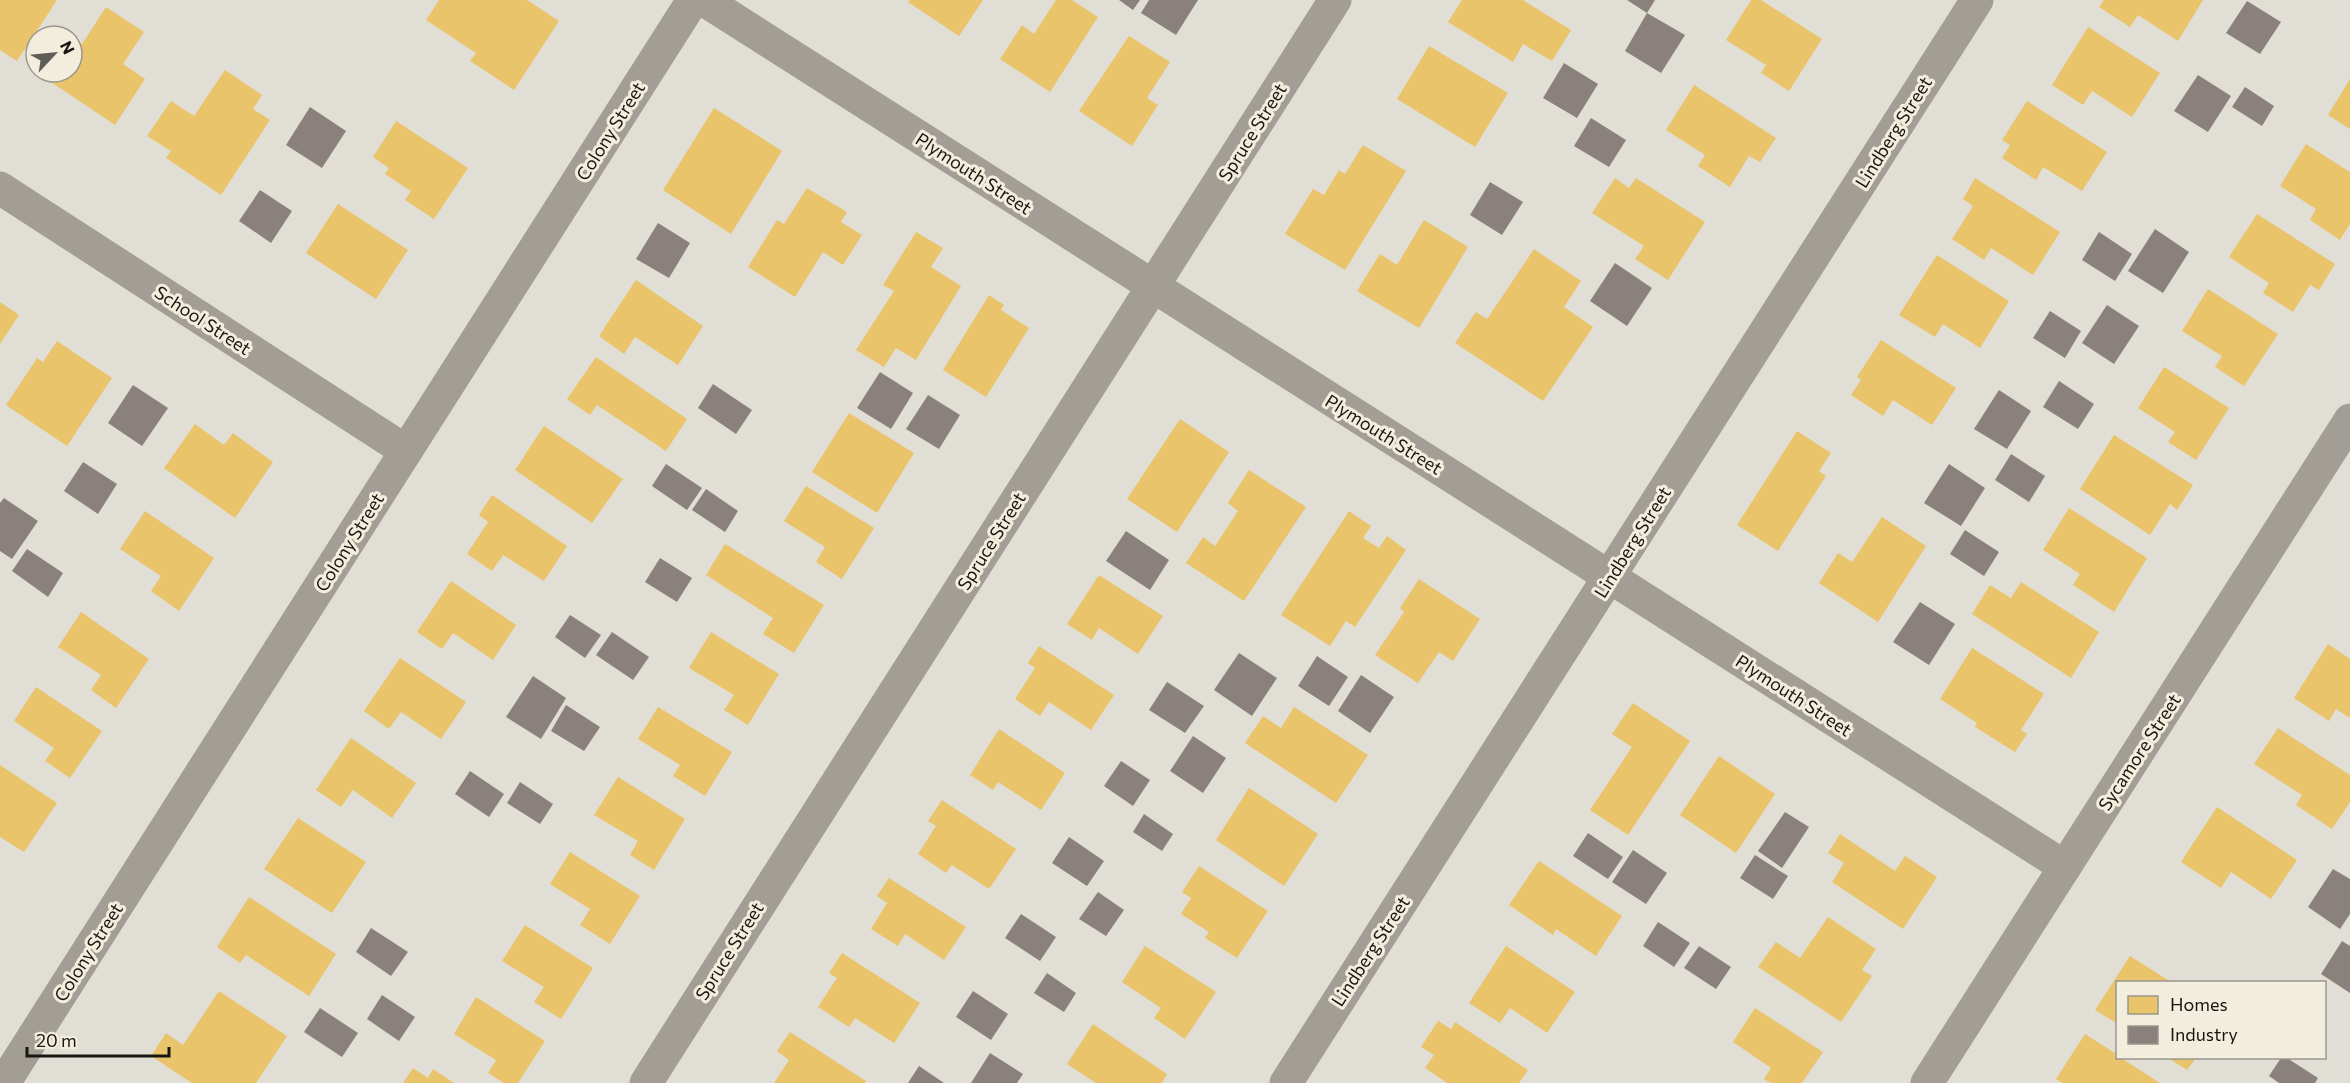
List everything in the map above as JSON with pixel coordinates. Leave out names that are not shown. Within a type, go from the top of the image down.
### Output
[{"type":"street","name":"Colony Street","points":[[4,1083],[693,0]]},
{"type":"street","name":"Plymouth Street","points":[[704,0],[1152,288],[2065,867]]},
{"type":"street","name":"Spruce Street","points":[[646,1083],[1335,0]]},
{"type":"street","name":"Lindberg Street","points":[[1286,1083],[1977,0]]},
{"type":"street","name":"School Street","points":[[0,188],[406,451]]},
{"type":"street","name":"Sycamore Street","points":[[1927,1083],[2350,420]]},
{"type":"building: Homes","points":[[0,0],[57,0],[41,24],[24,24],[24,50],[17,61],[0,50]]},
{"type":"building: Homes","points":[[439,0],[527,0],[559,21],[514,90],[470,61],[476,53],[426,20]]},
{"type":"building: Homes","points":[[909,0],[983,0],[959,36],[908,2]]},
{"type":"building: Homes","points":[[1056,0],[1072,0],[1098,17],[1050,92],[1000,59],[1022,25],[1034,34]]},
{"type":"building: Homes","points":[[1462,0],[1523,0],[1571,30],[1552,61],[1523,44],[1513,62],[1448,22]]},
{"type":"building: Homes","points":[[1751,0],[1761,0],[1822,39],[1789,91],[1761,73],[1766,65],[1726,40]]},
{"type":"building: Homes","points":[[2104,0],[2203,0],[2178,41],[2138,15],[2130,27],[2099,7]]},
{"type":"building: Homes","points":[[106,7],[144,32],[123,64],[145,79],[115,125],[54,84],[84,84],[84,41]]},
{"type":"building: Homes","points":[[2088,27],[2160,73],[2132,117],[2092,91],[2083,105],[2052,85]]},
{"type":"building: Homes","points":[[1129,36],[1170,62],[1147,98],[1158,105],[1132,146],[1079,111]]},
{"type":"building: Homes","points":[[1429,46],[1508,93],[1475,147],[1397,99]]},
{"type":"building: Homes","points":[[225,70],[262,95],[253,109],[270,120],[221,195],[166,158],[171,151],[147,136],[171,101],[194,116]]},
{"type":"building: Homes","points":[[2350,79],[2350,129],[2328,115]]},
{"type":"building: Homes","points":[[1694,85],[1776,138],[1760,162],[1749,156],[1730,187],[1698,166],[1705,155],[1666,130]]},
{"type":"building: Homes","points":[[2027,101],[2107,152],[2082,191],[2043,167],[2036,180],[2002,158],[2010,145],[2002,140]]},
{"type":"building: Homes","points":[[714,108],[782,151],[731,234],[663,190]]},
{"type":"building: Homes","points":[[396,121],[468,168],[434,219],[405,200],[411,191],[385,174],[389,168],[373,157]]},
{"type":"building: Homes","points":[[2306,144],[2350,172],[2350,224],[2340,240],[2310,220],[2316,209],[2280,186]]},
{"type":"building: Homes","points":[[1363,145],[1406,171],[1345,270],[1285,234],[1313,189],[1324,195],[1339,170],[1345,174]]},
{"type":"building: Homes","points":[[1615,178],[1629,188],[1636,178],[1705,222],[1668,280],[1635,259],[1644,246],[1592,213]]},
{"type":"building: Homes","points":[[1975,178],[2060,232],[2033,275],[1991,248],[1984,260],[1952,239],[1973,206],[1963,199]]},
{"type":"building: Homes","points":[[807,188],[847,212],[841,222],[862,235],[843,265],[823,252],[795,297],[748,267],[777,220],[784,224]]},
{"type":"building: Homes","points":[[338,204],[408,250],[376,299],[306,253]]},
{"type":"building: Homes","points":[[2257,214],[2335,264],[2319,290],[2310,285],[2293,312],[2263,293],[2269,283],[2229,257]]},
{"type":"building: Homes","points":[[1424,220],[1468,247],[1419,328],[1357,291],[1380,254],[1397,265]]},
{"type":"building: Homes","points":[[916,232],[943,248],[931,267],[961,286],[916,360],[896,348],[884,367],[856,350],[894,291],[883,285]]},
{"type":"building: Homes","points":[[1534,249],[1581,281],[1564,307],[1593,327],[1543,401],[1455,343],[1476,312],[1487,319]]},
{"type":"building: Homes","points":[[1937,255],[2009,301],[1980,348],[1943,324],[1935,337],[1899,315]]},
{"type":"building: Homes","points":[[636,280],[703,326],[678,365],[635,337],[624,354],[599,336]]},
{"type":"building: Homes","points":[[2208,289],[2278,334],[2244,386],[2215,367],[2222,356],[2182,331]]},
{"type":"building: Homes","points":[[989,295],[1004,305],[1001,310],[1029,328],[986,397],[943,370]]},
{"type":"building: Homes","points":[[0,302],[19,315],[0,344]]},
{"type":"building: Homes","points":[[1881,340],[1956,388],[1932,425],[1893,400],[1883,416],[1851,395],[1861,380],[1857,377]]},
{"type":"building: Homes","points":[[57,341],[112,378],[67,446],[6,405],[37,358],[43,362]]},
{"type":"building: Homes","points":[[596,357],[687,419],[666,451],[597,405],[590,415],[567,399]]},
{"type":"building: Homes","points":[[2164,367],[2229,408],[2196,460],[2168,442],[2175,432],[2138,408]]},
{"type":"building: Homes","points":[[849,413],[914,453],[877,513],[812,472]]},
{"type":"building: Homes","points":[[1180,419],[1229,452],[1177,532],[1127,499]]},
{"type":"building: Homes","points":[[195,424],[224,445],[233,433],[273,462],[235,518],[164,468]]},
{"type":"building: Homes","points":[[544,426],[623,479],[592,523],[515,470]]},
{"type":"building: Homes","points":[[1797,431],[1831,453],[1819,471],[1826,476],[1778,551],[1737,525]]},
{"type":"building: Homes","points":[[2114,435],[2193,485],[2177,510],[2170,504],[2150,535],[2080,489]]},
{"type":"building: Homes","points":[[1249,470],[1306,507],[1244,601],[1186,563],[1203,537],[1215,546],[1238,511],[1228,503]]},
{"type":"building: Homes","points":[[806,486],[874,528],[842,579],[816,562],[825,547],[784,521]]},
{"type":"building: Homes","points":[[492,495],[567,546],[544,581],[503,555],[492,571],[467,554],[488,522],[479,515]]},
{"type":"building: Homes","points":[[2069,508],[2147,558],[2114,612],[2073,585],[2080,574],[2043,550]]},
{"type":"building: Homes","points":[[145,511],[214,558],[179,611],[151,591],[161,576],[120,549]]},
{"type":"building: Homes","points":[[1349,511],[1371,526],[1363,538],[1379,548],[1387,536],[1406,550],[1355,627],[1346,621],[1330,646],[1281,615]]},
{"type":"building: Homes","points":[[1882,517],[1926,546],[1878,622],[1819,583],[1838,553],[1852,562]]},
{"type":"building: Homes","points":[[725,544],[824,605],[794,653],[763,634],[773,618],[706,575]]},
{"type":"building: Homes","points":[[1099,575],[1163,616],[1138,654],[1099,628],[1092,640],[1067,624]]},
{"type":"building: Homes","points":[[1419,579],[1480,619],[1453,661],[1439,652],[1418,683],[1375,655],[1404,612],[1400,608]]},
{"type":"building: Homes","points":[[451,581],[516,625],[493,660],[453,633],[442,649],[417,632]]},
{"type":"building: Homes","points":[[2021,582],[2099,632],[2071,678],[1972,614],[1990,585],[2011,598]]},
{"type":"building: Homes","points":[[81,612],[149,659],[116,708],[91,690],[101,675],[58,647]]},
{"type":"building: Homes","points":[[711,632],[779,674],[748,725],[724,710],[734,695],[689,668]]},
{"type":"building: Homes","points":[[2328,644],[2350,659],[2350,718],[2336,709],[2329,721],[2294,698]]},
{"type":"building: Homes","points":[[1039,646],[1114,695],[1091,730],[1049,702],[1040,716],[1015,699],[1035,668],[1028,663]]},
{"type":"building: Homes","points":[[1972,648],[2044,694],[2021,730],[2027,734],[2015,752],[1975,727],[1977,723],[1940,699]]},
{"type":"building: Homes","points":[[400,658],[466,702],[441,739],[401,712],[389,729],[364,711]]},
{"type":"building: Homes","points":[[36,687],[102,731],[70,778],[45,761],[54,748],[14,721]]},
{"type":"building: Homes","points":[[1633,703],[1690,741],[1628,835],[1590,810],[1632,747],[1612,734]]},
{"type":"building: Homes","points":[[658,707],[732,752],[705,796],[673,776],[680,765],[638,739]]},
{"type":"building: Homes","points":[[1294,707],[1368,755],[1336,803],[1245,743],[1263,716],[1281,728]]},
{"type":"building: Homes","points":[[2278,728],[2350,775],[2350,802],[2332,829],[2296,805],[2302,795],[2254,764]]},
{"type":"building: Homes","points":[[999,729],[1065,773],[1041,810],[998,782],[993,790],[970,775]]},
{"type":"building: Homes","points":[[351,738],[416,783],[392,818],[353,790],[341,807],[316,790]]},
{"type":"building: Homes","points":[[1719,756],[1775,794],[1736,853],[1680,815]]},
{"type":"building: Homes","points":[[0,765],[57,803],[24,852],[0,837]]},
{"type":"building: Homes","points":[[618,777],[685,819],[654,870],[630,855],[638,841],[594,815]]},
{"type":"building: Homes","points":[[1249,788],[1318,834],[1284,886],[1216,840]]},
{"type":"building: Homes","points":[[942,800],[1016,849],[989,889],[952,865],[946,873],[918,854],[936,826],[928,821]]},
{"type":"building: Homes","points":[[2217,807],[2297,860],[2271,899],[2231,872],[2221,888],[2181,862]]},
{"type":"building: Homes","points":[[298,818],[366,862],[332,913],[264,869]]},
{"type":"building: Homes","points":[[1840,834],[1895,871],[1905,856],[1937,877],[1903,929],[1832,882],[1844,863],[1828,853]]},
{"type":"building: Homes","points":[[570,852],[640,896],[610,944],[580,925],[590,909],[550,884]]},
{"type":"building: Homes","points":[[1539,861],[1622,916],[1596,956],[1556,929],[1553,935],[1509,905]]},
{"type":"building: Homes","points":[[1199,866],[1268,911],[1237,958],[1205,938],[1209,932],[1181,914],[1191,898],[1182,892]]},
{"type":"building: Homes","points":[[889,878],[966,927],[944,960],[905,934],[898,946],[871,929],[887,903],[877,896]]},
{"type":"building: Homes","points":[[249,897],[336,954],[309,996],[246,955],[240,963],[217,947]]},
{"type":"building: Homes","points":[[1828,917],[1876,949],[1862,970],[1872,976],[1841,1022],[1758,967],[1776,942],[1800,958]]},
{"type":"building: Homes","points":[[525,925],[593,968],[561,1019],[534,1002],[544,987],[502,961]]},
{"type":"building: Homes","points":[[1145,946],[1216,992],[1185,1039],[1154,1018],[1161,1008],[1122,982]]},
{"type":"building: Homes","points":[[1506,946],[1575,992],[1547,1033],[1510,1008],[1500,1023],[1469,1003]]},
{"type":"building: Homes","points":[[842,953],[920,1003],[894,1043],[855,1018],[849,1027],[818,1007],[837,978],[829,973]]},
{"type":"building: Homes","points":[[2130,956],[2169,981],[2116,981],[2116,1023],[2095,1010]]},
{"type":"building: Homes","points":[[219,991],[287,1036],[256,1083],[192,1083],[151,1056],[166,1033],[183,1045]]},
{"type":"building: Homes","points":[[476,997],[545,1041],[518,1083],[504,1083],[488,1073],[496,1060],[454,1034]]},
{"type":"building: Homes","points":[[1755,1008],[1823,1052],[1802,1083],[1771,1083],[1764,1079],[1771,1068],[1733,1042]]},
{"type":"building: Homes","points":[[1438,1021],[1451,1029],[1455,1022],[1528,1070],[1519,1083],[1447,1083],[1425,1068],[1434,1055],[1421,1047]]},
{"type":"building: Homes","points":[[1093,1024],[1167,1074],[1162,1083],[1096,1083],[1067,1064]]},
{"type":"building: Homes","points":[[790,1032],[866,1081],[865,1083],[774,1083],[789,1060],[777,1051]]},
{"type":"building: Homes","points":[[2085,1034],[2116,1054],[2116,1059],[2123,1059],[2160,1083],[2062,1083],[2056,1079]]},
{"type":"building: Homes","points":[[2170,1059],[2195,1059],[2187,1070]]},
{"type":"building: Homes","points":[[413,1068],[428,1078],[433,1069],[454,1083],[403,1083]]},
{"type":"building: Industry","points":[[1119,0],[1140,0],[1133,10]]},
{"type":"building: Industry","points":[[1149,0],[1198,0],[1176,35],[1141,13]]},
{"type":"building: Industry","points":[[1627,0],[1655,0],[1647,13]]},
{"type":"building: Industry","points":[[2247,1],[2281,22],[2260,54],[2226,33]]},
{"type":"building: Industry","points":[[1647,13],[1685,35],[1661,73],[1625,51]]},
{"type":"building: Industry","points":[[1564,63],[1598,84],[1577,118],[1543,98]]},
{"type":"building: Industry","points":[[2198,75],[2231,96],[2208,132],[2174,111]]},
{"type":"building: Industry","points":[[2245,87],[2274,106],[2262,126],[2232,107]]},
{"type":"building: Industry","points":[[310,107],[346,131],[322,168],[286,145]]},
{"type":"building: Industry","points":[[1591,118],[1626,140],[1609,167],[1574,146]]},
{"type":"building: Industry","points":[[1490,182],[1523,202],[1502,235],[1470,215]]},
{"type":"building: Industry","points":[[260,190],[292,211],[271,243],[239,221]]},
{"type":"building: Industry","points":[[658,223],[690,243],[669,278],[636,259]]},
{"type":"building: Industry","points":[[2155,229],[2189,252],[2163,293],[2128,271]]},
{"type":"building: Industry","points":[[2099,232],[2132,254],[2115,281],[2082,260]]},
{"type":"building: Industry","points":[[1615,263],[1652,288],[1627,326],[1590,301]]},
{"type":"building: Industry","points":[[2107,305],[2139,326],[2114,364],[2082,343]]},
{"type":"building: Industry","points":[[2050,311],[2081,331],[2065,358],[2033,338]]},
{"type":"building: Industry","points":[[880,372],[913,393],[891,429],[857,408]]},
{"type":"building: Industry","points":[[2059,381],[2094,404],[2078,429],[2043,407]]},
{"type":"building: Industry","points":[[713,384],[752,410],[736,434],[698,408]]},
{"type":"building: Industry","points":[[133,385],[168,408],[142,446],[108,423]]},
{"type":"building: Industry","points":[[1999,390],[2031,411],[2007,449],[1974,429]]},
{"type":"building: Industry","points":[[928,395],[960,415],[939,449],[906,429]]},
{"type":"building: Industry","points":[[2011,454],[2045,476],[2029,502],[1995,480]]},
{"type":"building: Industry","points":[[83,462],[117,484],[98,514],[64,491]]},
{"type":"building: Industry","points":[[666,464],[702,488],[687,510],[652,486]]},
{"type":"building: Industry","points":[[1949,464],[1985,488],[1961,526],[1924,503]]},
{"type":"building: Industry","points":[[706,489],[738,511],[725,532],[692,510]]},
{"type":"building: Industry","points":[[4,498],[38,521],[12,559],[0,551],[0,503]]},
{"type":"building: Industry","points":[[1965,530],[1999,552],[1984,576],[1950,554]]},
{"type":"building: Industry","points":[[1126,531],[1169,560],[1150,590],[1106,561]]},
{"type":"building: Industry","points":[[27,549],[63,573],[48,597],[12,571]]},
{"type":"building: Industry","points":[[660,558],[692,578],[677,602],[645,582]]},
{"type":"building: Industry","points":[[1920,602],[1955,624],[1929,665],[1893,642]]},
{"type":"building: Industry","points":[[570,615],[601,635],[585,658],[555,637]]},
{"type":"building: Industry","points":[[612,632],[649,657],[633,680],[596,655]]},
{"type":"building: Industry","points":[[1239,653],[1277,678],[1252,716],[1214,690]]},
{"type":"building: Industry","points":[[1317,656],[1348,677],[1329,706],[1298,686]]},
{"type":"building: Industry","points":[[1361,675],[1394,697],[1370,733],[1338,711]]},
{"type":"building: Industry","points":[[533,676],[566,698],[541,739],[506,717]]},
{"type":"building: Industry","points":[[1167,682],[1204,706],[1185,733],[1149,710]]},
{"type":"building: Industry","points":[[566,705],[600,727],[584,751],[551,731]]},
{"type":"building: Industry","points":[[1193,736],[1226,758],[1203,793],[1170,771]]},
{"type":"building: Industry","points":[[1121,761],[1150,780],[1133,806],[1104,786]]},
{"type":"building: Industry","points":[[470,771],[504,794],[489,817],[455,794]]},
{"type":"building: Industry","points":[[520,782],[553,804],[540,824],[507,803]]},
{"type":"building: Industry","points":[[1785,812],[1809,827],[1782,868],[1758,851]]},
{"type":"building: Industry","points":[[1144,814],[1173,834],[1162,851],[1133,832]]},
{"type":"building: Industry","points":[[1588,833],[1623,857],[1608,879],[1573,856]]},
{"type":"building: Industry","points":[[1069,837],[1104,861],[1087,886],[1052,863]]},
{"type":"building: Industry","points":[[1633,850],[1667,873],[1646,904],[1612,882]]},
{"type":"building: Industry","points":[[1755,855],[1788,876],[1773,899],[1740,878]]},
{"type":"building: Industry","points":[[2333,869],[2350,879],[2350,914],[2340,929],[2308,907]]},
{"type":"building: Industry","points":[[1098,892],[1124,910],[1106,936],[1079,919]]},
{"type":"building: Industry","points":[[1021,914],[1056,937],[1040,961],[1005,938]]},
{"type":"building: Industry","points":[[1658,922],[1690,943],[1674,967],[1643,946]]},
{"type":"building: Industry","points":[[371,928],[408,952],[391,976],[356,952]]},
{"type":"building: Industry","points":[[2342,941],[2350,946],[2350,993],[2321,974]]},
{"type":"building: Industry","points":[[1699,946],[1731,967],[1716,989],[1684,968]]},
{"type":"building: Industry","points":[[1047,973],[1076,993],[1064,1012],[1034,993]]},
{"type":"building: Industry","points":[[973,991],[1008,1014],[991,1040],[956,1017]]},
{"type":"building: Industry","points":[[382,995],[415,1017],[399,1041],[367,1019]]},
{"type":"building: Industry","points":[[320,1008],[358,1033],[342,1057],[304,1032]]},
{"type":"building: Industry","points":[[990,1053],[1023,1074],[1017,1083],[971,1083]]},
{"type":"building: Industry","points":[[2280,1059],[2289,1059],[2318,1078],[2315,1083],[2279,1083],[2269,1076]]},
{"type":"building: Industry","points":[[919,1066],[944,1083],[908,1083]]}]
